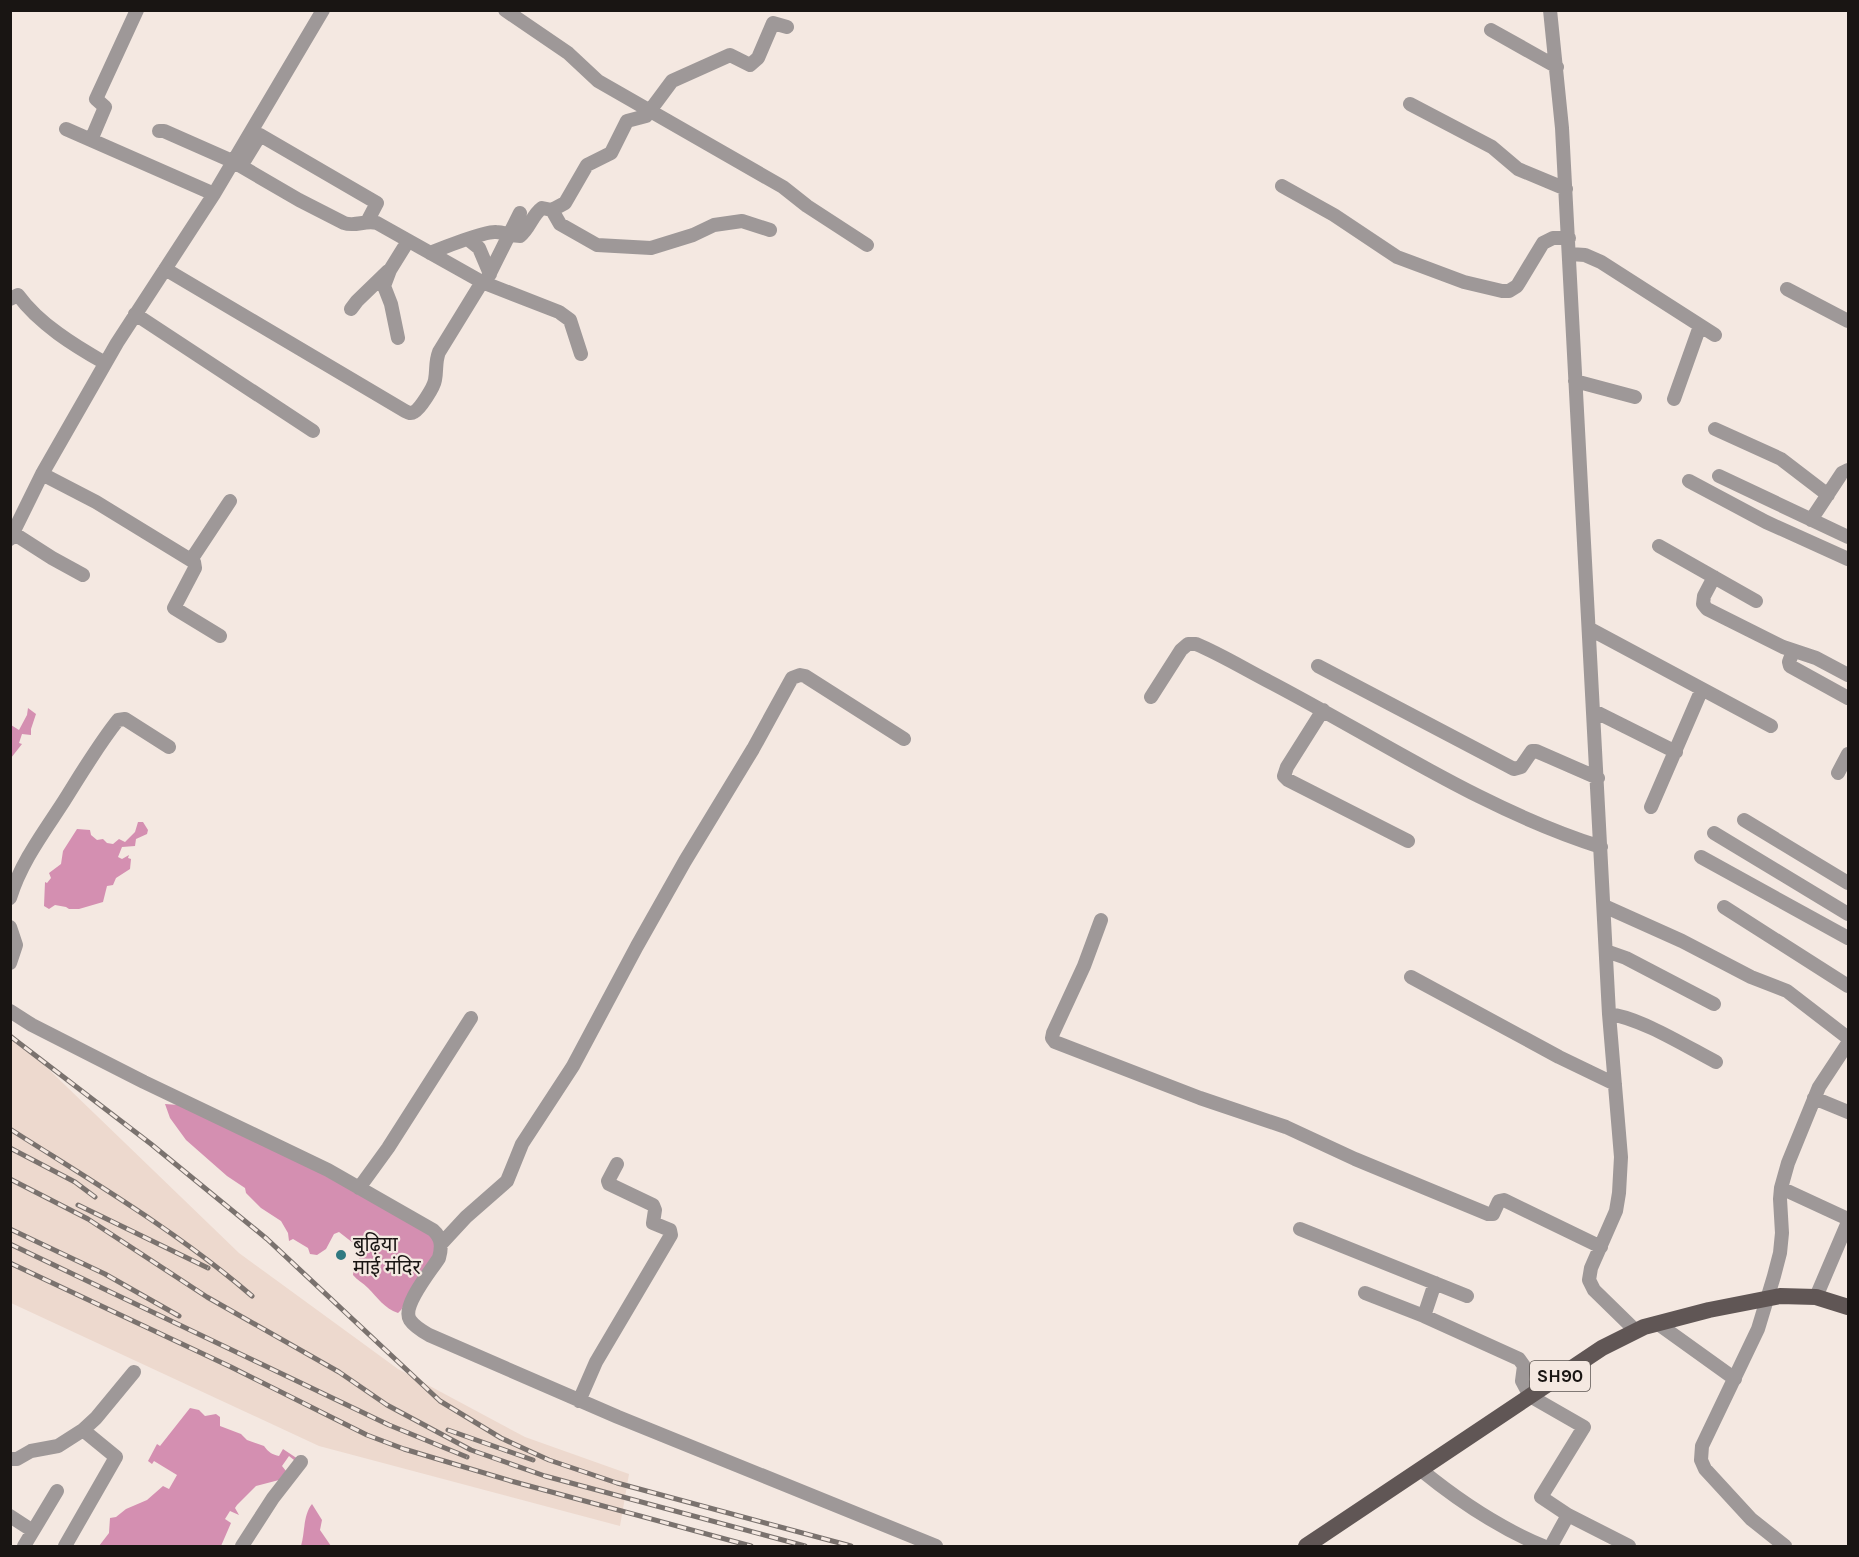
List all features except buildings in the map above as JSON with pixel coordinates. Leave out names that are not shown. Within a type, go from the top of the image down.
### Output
[{"type":"main road","name":"SH90","points":[[1306,1546],[1602,1348],[1636,1331],[1657,1323],[1709,1310],[1780,1296],[1816,1297],[1848,1306]]},
{"type":"street","points":[[92,140],[105,107],[96,99],[137,10]]},
{"type":"street","points":[[237,164],[323,10]]},
{"type":"street","points":[[505,10],[521,23],[560,47],[598,81],[786,190],[867,245]]},
{"type":"street","points":[[1550,10],[1557,66],[1566,189],[1609,1014],[1621,1157],[1616,1211],[1589,1274],[1590,1284],[1636,1331]]},
{"type":"street","points":[[430,253],[456,242],[495,231],[509,236],[520,236],[542,208],[552,210],[565,203],[587,165],[611,153],[627,121],[646,117],[672,81],[730,55],[750,64],[758,58],[773,23],[788,27]]},
{"type":"street","points":[[1491,30],[1557,66]]},
{"type":"street","points":[[1410,104],[1492,147],[1518,169],[1566,189]]},
{"type":"street","points":[[66,129],[214,194]]},
{"type":"street","points":[[159,131],[164,131],[237,164],[344,223],[377,224],[430,253],[559,312],[570,320],[581,354]]},
{"type":"street","points":[[83,575],[12,536],[42,474],[135,314],[214,194],[260,135],[377,203],[367,222]]},
{"type":"street","points":[[1282,186],[1397,257],[1464,282],[1494,290],[1513,289],[1522,280],[1543,243],[1553,238],[1569,238]]},
{"type":"street","points":[[552,210],[560,224],[597,245],[651,248],[693,235],[714,225],[742,221],[770,230]]},
{"type":"street","points":[[165,269],[411,413],[417,410],[434,385],[439,352],[486,280],[520,213]]},
{"type":"street","points":[[469,240],[479,248],[486,280]]},
{"type":"street","points":[[398,338],[391,304],[384,286],[390,270],[408,241]]},
{"type":"street","points":[[1570,254],[1585,255],[1601,262],[1715,334]]},
{"type":"street","points":[[351,309],[390,270]]},
{"type":"street","points":[[1787,289],[1848,321]]},
{"type":"street","points":[[13,294],[75,347],[105,363]]},
{"type":"street","points":[[135,314],[313,431]]},
{"type":"street","points":[[1674,399],[1700,326]]},
{"type":"street","points":[[1575,381],[1635,398]]},
{"type":"street","points":[[1715,429],[1753,444],[1781,459],[1828,495]]},
{"type":"street","points":[[1812,520],[1842,474],[1848,470]]},
{"type":"street","points":[[42,474],[96,502],[191,560],[195,568],[174,608],[220,636]]},
{"type":"street","points":[[1719,476],[1848,537]]},
{"type":"street","points":[[1689,482],[1766,522],[1848,559]]},
{"type":"street","points":[[191,560],[230,501]]},
{"type":"street","points":[[1659,546],[1756,601]]},
{"type":"street","points":[[1714,577],[1702,599],[1704,606],[1793,651],[1823,661],[1848,675]]},
{"type":"street","points":[[1590,629],[1771,726]]},
{"type":"street","points":[[1151,697],[1180,650],[1192,644],[1323,710],[1429,770],[1503,808],[1562,834],[1601,847]]},
{"type":"street","points":[[1793,651],[1790,666],[1848,698]]},
{"type":"street","points":[[1318,666],[1514,769],[1521,767],[1536,750],[1598,778]]},
{"type":"street","points":[[441,1244],[466,1216],[507,1181],[522,1144],[573,1066],[637,946],[685,861],[750,756],[792,678],[805,676],[904,739]]},
{"type":"street","points":[[1651,807],[1702,689]]},
{"type":"street","points":[[1323,710],[1284,776],[1408,841]]},
{"type":"street","points":[[1594,711],[1676,752]]},
{"type":"street","points":[[10,898],[19,873],[89,761],[118,720],[128,721],[169,747]]},
{"type":"street","points":[[1838,773],[1848,754]]},
{"type":"street","points":[[1744,820],[1848,883]]},
{"type":"street","points":[[1714,833],[1848,914]]},
{"type":"street","points":[[1701,857],[1848,938]]},
{"type":"street","points":[[1604,906],[1682,941],[1742,973],[1787,992],[1848,1038]]},
{"type":"street","points":[[1724,907],[1848,986]]},
{"type":"street","points":[[1101,920],[1084,966],[1053,1033],[1054,1042],[1200,1098],[1286,1127],[1355,1159],[1491,1215],[1495,1212],[1499,1201],[1504,1200],[1600,1247]]},
{"type":"street","points":[[10,927],[16,945],[10,963]]},
{"type":"street","points":[[1606,951],[1626,958],[1714,1004]]},
{"type":"street","points":[[1411,977],[1559,1057],[1616,1097]]},
{"type":"street","points":[[10,1011],[32,1025],[144,1082],[255,1133],[328,1170],[433,1230],[440,1238],[439,1258],[407,1311],[410,1320],[429,1335],[579,1401],[936,1546]]},
{"type":"street","points":[[1609,1014],[1628,1018],[1716,1062]]},
{"type":"street","points":[[359,1188],[388,1148],[471,1018]]},
{"type":"street","points":[[1777,1544],[1705,1469],[1701,1460],[1702,1446],[1758,1329],[1768,1298],[1780,1253],[1781,1188],[1788,1163],[1814,1098],[1843,1063],[1848,1043]]},
{"type":"street","points":[[1814,1098],[1848,1112]]},
{"type":"street","points":[[579,1401],[590,1374],[671,1235],[670,1230],[653,1223],[656,1210],[653,1204],[609,1184],[617,1164]]},
{"type":"street","points":[[1781,1188],[1848,1220],[1816,1297]]},
{"type":"street","points":[[1300,1229],[1467,1296]]},
{"type":"street","points":[[1424,1316],[1435,1283]]},
{"type":"street","points":[[1365,1293],[1424,1316],[1519,1359],[1524,1366],[1523,1384],[1530,1396],[1584,1427],[1540,1497],[1568,1515],[1629,1546]]},
{"type":"street","points":[[1657,1323],[1735,1379]]},
{"type":"street","points":[[13,1462],[31,1451],[58,1446],[83,1430],[96,1418],[134,1372]]},
{"type":"street","points":[[65,1546],[116,1457],[83,1430]]},
{"type":"street","points":[[243,1546],[273,1498],[301,1462]]},
{"type":"street","points":[[1421,1470],[1458,1500],[1483,1516],[1543,1546]]},
{"type":"street","points":[[24,1546],[57,1491]]},
{"type":"street","points":[[1551,1546],[1568,1515]]},
{"type":"street","points":[[10,1516],[33,1531]]},
{"type":"shaded area","points":[[28,708],[36,714],[31,735],[22,734],[19,743],[22,744],[11,758],[11,725],[19,730]]},
{"type":"shaded area","points":[[138,822],[143,822],[148,830],[147,834],[136,839],[135,846],[122,847],[118,857],[122,859],[129,855],[130,869],[116,878],[113,885],[107,886],[103,902],[79,909],[55,905],[49,909],[44,906],[45,882],[47,883],[51,878],[49,873],[61,864],[63,851],[77,829],[90,830],[91,835],[97,840],[103,839],[113,844],[119,839],[125,842],[135,832]]},
{"type":"shaded area","points":[[10,1032],[239,1253],[398,1369],[525,1437],[629,1474],[620,1526],[319,1446],[11,1303]]},
{"type":"shaded area","points":[[165,1104],[179,1105],[259,1141],[434,1233],[439,1247],[401,1310],[398,1313],[389,1308],[353,1275],[354,1266],[361,1256],[357,1246],[339,1232],[334,1234],[326,1249],[317,1255],[310,1254],[308,1248],[293,1239],[289,1241],[288,1233],[281,1221],[261,1208],[246,1193],[245,1188],[227,1176],[186,1140],[170,1118]]},
{"type":"shaded area","points":[[190,1408],[199,1410],[205,1416],[216,1414],[220,1417],[220,1426],[264,1446],[273,1454],[279,1456],[283,1449],[298,1459],[291,1468],[294,1460],[289,1456],[282,1466],[286,1471],[279,1480],[256,1486],[235,1508],[239,1515],[230,1511],[225,1519],[231,1523],[221,1546],[99,1546],[109,1533],[110,1518],[147,1500],[163,1486],[169,1489],[177,1475],[154,1461],[152,1464],[148,1461],[157,1444],[160,1446]]},
{"type":"shaded area","points":[[312,1504],[322,1520],[320,1530],[331,1546],[301,1546],[306,1519]]},
{"type":"railway","points":[[10,1036],[151,1144],[267,1239],[440,1401],[501,1438],[549,1460],[617,1483],[851,1546]]},
{"type":"railway","points":[[10,1129],[165,1229],[252,1296]]},
{"type":"railway","points":[[10,1148],[75,1182],[95,1197]]},
{"type":"railway","points":[[10,1179],[88,1219],[207,1297],[339,1372],[387,1405],[471,1450],[545,1476],[805,1546]]},
{"type":"railway","points":[[78,1205],[208,1268]]},
{"type":"railway","points":[[10,1229],[105,1274],[179,1316]]},
{"type":"railway","points":[[10,1244],[389,1425],[467,1457]]},
{"type":"railway","points":[[10,1263],[231,1367],[367,1435],[404,1449],[511,1481],[751,1546]]},
{"type":"railway","points":[[448,1430],[533,1460]]},
{"type":"place","name":"बुढ़िया माई मंदिर","points":[[341,1255]]}]
